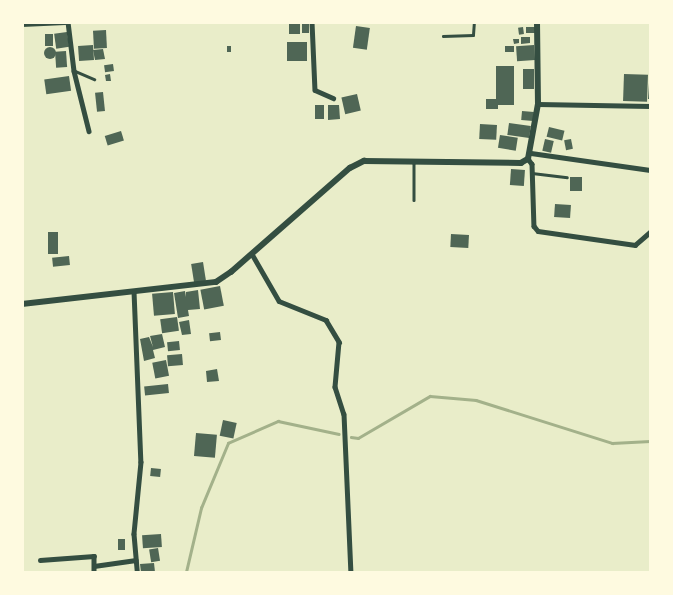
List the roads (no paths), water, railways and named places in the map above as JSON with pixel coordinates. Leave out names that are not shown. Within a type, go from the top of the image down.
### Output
[{"type":"street","points":[[22,24],[67,22],[74,71],[89,131]]},
{"type":"street","points":[[312,22],[315,90],[332,98]]},
{"type":"street","points":[[537,22],[538,104],[530,156],[534,226],[538,231],[635,245],[650,232]]},
{"type":"street","points":[[538,104],[650,106]]},
{"type":"street","points":[[22,304],[216,282],[358,164],[521,163],[530,156],[650,170]]},
{"type":"street","points":[[252,254],[279,301],[326,320],[339,342],[335,387],[344,414],[350,572]]},
{"type":"street","points":[[134,291],[141,462],[134,534],[137,572]]},
{"type":"street","points":[[40,560],[94,556],[94,572]]},
{"type":"street","points":[[94,566],[136,560]]},
{"type":"lane","points":[[443,36],[473,35],[474,22]]},
{"type":"lane","points":[[74,71],[94,79]]},
{"type":"lane","points":[[414,164],[414,200]]},
{"type":"lane","points":[[532,173],[567,177]]},
{"type":"waterway","points":[[351,437],[358,438],[430,396],[476,400],[612,443],[650,441]]},
{"type":"waterway","points":[[186,572],[201,508],[228,443],[278,421],[339,434]]}]
